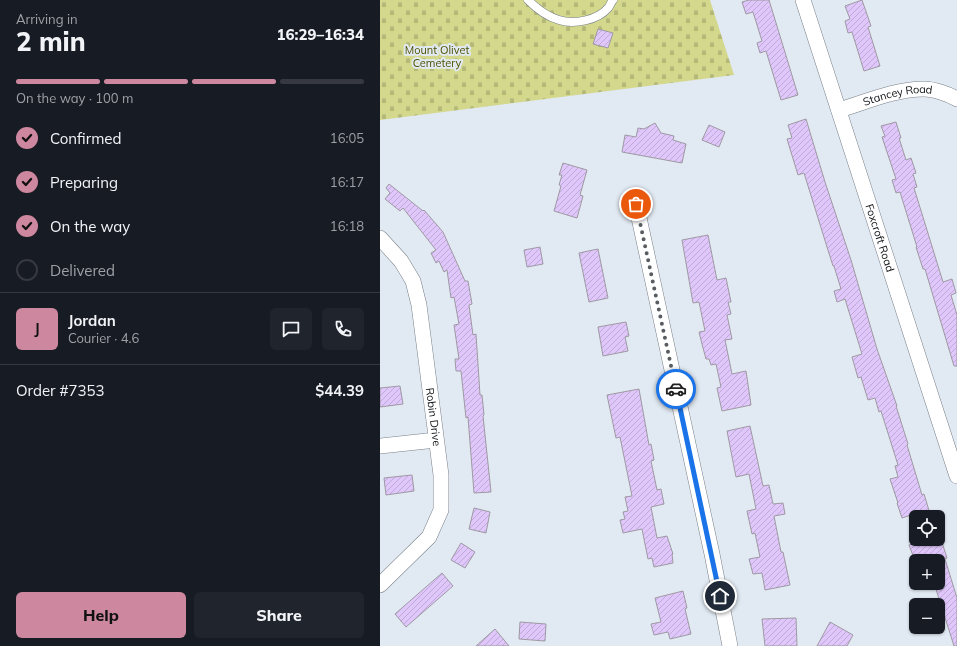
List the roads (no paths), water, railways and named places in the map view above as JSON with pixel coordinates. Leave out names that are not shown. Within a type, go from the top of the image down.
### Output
[{"type":"street","name":"Foxcroft Road","points":[[803,0],[957,476]]},
{"type":"street","name":"Stancey Road","points":[[839,110],[888,95],[905,91],[925,89],[950,95],[957,99]]},
{"type":"street","points":[[636,204],[730,646]]},
{"type":"street","name":"Robin Drive","points":[[380,238],[402,261],[413,281],[419,305],[441,475],[441,510],[429,537],[380,585]]},
{"type":"street","points":[[380,446],[436,440]]},
{"type":"lane","points":[[528,0],[538,9],[558,20],[576,22],[593,18],[608,9],[613,0]]},
{"type":"park label","name":"Mount Olivet Cemetery","points":[[437,56]]}]
